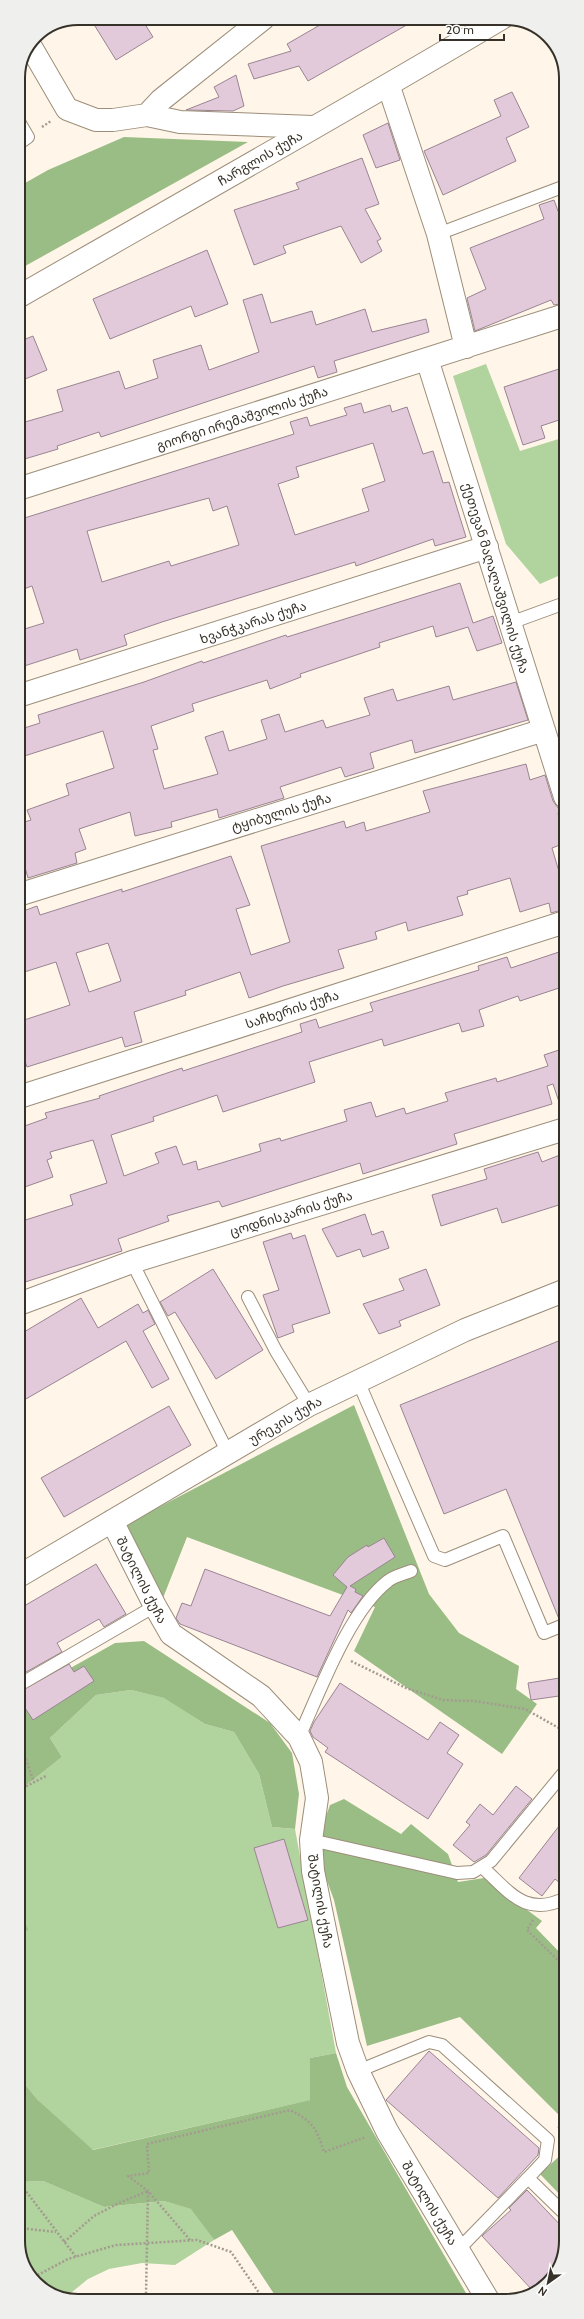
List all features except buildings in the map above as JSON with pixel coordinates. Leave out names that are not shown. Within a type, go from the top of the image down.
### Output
[{"type":"street","points":[[147,115],[161,100],[255,25]]},
{"type":"street","name":"ჩარგლის ქუჩა","points":[[25,293],[313,127],[389,87],[491,25]]},
{"type":"street","points":[[33,51],[67,109],[96,120],[113,120],[147,115],[180,122],[313,127]]},
{"type":"street","points":[[389,87],[438,234],[466,347]]},
{"type":"street","name":"გიორგი ირემაშვილის ქუჩა","points":[[25,487],[559,317]]},
{"type":"street","name":"ქეთევან მაღალაშვილის ქუჩა","points":[[427,359],[559,778]]},
{"type":"street","name":"ხვანჭკარას ქუჩა","points":[[25,694],[487,547]]},
{"type":"street","name":"ტყიბულის ქუჩა","points":[[25,893],[544,730]]},
{"type":"street","name":"საჩხერის ქუჩა","points":[[25,1095],[559,924]]},
{"type":"street","name":"ცოდნისკარის ქუჩა","points":[[25,1302],[132,1262],[559,1131]]},
{"type":"street","name":"ურეკის ქუჩა","points":[[25,1572],[309,1405],[465,1330],[559,1293]]},
{"type":"street","name":"შატილის ქუჩა","points":[[112,1521],[155,1606],[171,1634],[261,1696],[299,1737],[311,1762],[317,1798],[311,1840],[313,1871],[347,2035],[358,2071],[387,2131],[484,2294]]},
{"type":"lane","points":[[438,234],[559,188]]},
{"type":"lane","points":[[510,622],[559,605]]},
{"type":"lane","points":[[132,1262],[228,1454]]},
{"type":"lane","points":[[248,1297],[276,1351],[309,1405]]},
{"type":"lane","points":[[358,1381],[434,1556],[445,1560],[503,1536],[544,1633],[559,1627]]},
{"type":"lane","points":[[299,1737],[337,1655],[370,1597],[389,1580],[411,1571]]},
{"type":"lane","points":[[25,1682],[155,1606]]},
{"type":"lane","points":[[311,1840],[457,1873],[473,1872],[491,1861],[559,1778]]},
{"type":"lane","points":[[482,1866],[517,1898],[529,1905],[543,1907],[559,1901]]},
{"type":"lane","points":[[358,2071],[429,2042],[442,2045],[548,2140],[545,2160],[458,2250]]},
{"type":"lane","points":[[528,2178],[559,2208]]},
{"type":"path","points":[[25,139],[67,109]]},
{"type":"path","points":[[337,1655],[406,1688],[443,1700],[474,1701],[525,1709],[559,1728]]},
{"type":"path","points":[[25,1757],[34,1782]]},
{"type":"path","points":[[25,1787],[46,1776]]},
{"type":"path","points":[[543,1907],[527,1930],[559,1961]]},
{"type":"path","points":[[190,2240],[148,2191],[128,2176],[149,2173],[147,2144],[290,2110],[316,2129],[324,2152],[387,2131]]},
{"type":"path","points":[[25,2190],[76,2257]]},
{"type":"path","points":[[64,2242],[94,2216],[148,2191]]},
{"type":"path","points":[[146,2294],[148,2191]]},
{"type":"path","points":[[25,2229],[57,2232]]},
{"type":"path","points":[[38,2275],[76,2257],[116,2245],[197,2240],[231,2252],[260,2294]]},
{"type":"green space","points":[[124,137],[248,142],[25,266],[25,183],[48,170]]},
{"type":"green space","points":[[486,364],[520,451],[559,439],[559,576],[540,584],[506,544],[453,376]]},
{"type":"green space","points":[[354,1405],[429,1594],[459,1633],[519,1666],[516,1689],[537,1704],[502,1754],[354,1651],[375,1607],[187,1537],[163,1598],[121,1527]]},
{"type":"green space","points":[[144,1641],[270,1723],[292,1753],[299,1794],[295,1829],[272,1827],[259,1774],[234,1732],[205,1724],[164,1698],[131,1690],[96,1695],[50,1738],[62,1757],[25,1786],[25,1694],[115,1643]]},
{"type":"green space","points":[[131,1690],[165,1698],[205,1724],[234,1732],[259,1774],[272,1827],[295,1829],[336,2053],[310,2058],[311,2100],[92,2150],[37,2099],[25,2084],[25,1930],[27,1929],[25,1923],[25,1786],[62,1757],[50,1738],[96,1695]],"holes":[[[254,1848],[307,1920],[278,1928]]]},
{"type":"green space","points":[[344,1799],[401,1834],[411,1824],[448,1854],[458,1882],[484,1878],[542,1921],[536,1928],[559,1952],[559,2115],[460,2017],[367,2046],[334,1900],[319,1859],[325,1819],[330,1805]]},
{"type":"green space","points":[[25,1922],[28,1930],[25,1931]]},
{"type":"green space","points":[[336,2053],[347,2087],[467,2294],[274,2294],[232,2230],[214,2240],[191,2209],[164,2201],[104,2207],[43,2181],[25,2182],[25,2084],[37,2099],[93,2150],[310,2100],[310,2058]]},
{"type":"green space","points":[[559,2156],[559,2194],[540,2174]]},
{"type":"green space","points":[[43,2181],[104,2207],[164,2201],[192,2209],[214,2240],[175,2265],[142,2263],[109,2269],[88,2279],[70,2293],[58,2290],[43,2281],[29,2261],[25,2241],[25,2182]]}]
